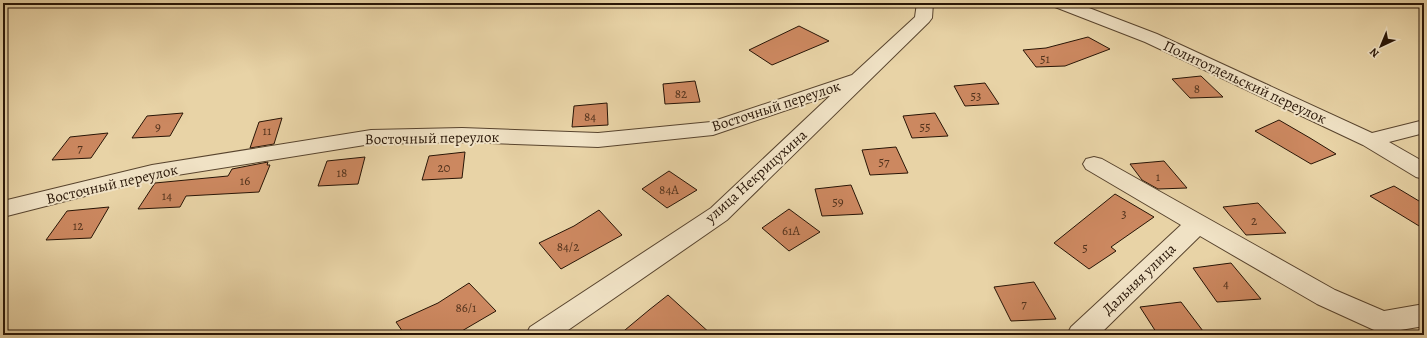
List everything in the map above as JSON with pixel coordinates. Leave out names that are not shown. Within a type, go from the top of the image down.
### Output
[{"type":"street","name":"улица Некрицухина","points":[[540,335],[719,214],[923,18],[925,3]]},
{"type":"street","name":"Политотдельский переулок","points":[[1062,3],[1151,38],[1370,140],[1424,172]]},
{"type":"street","name":"Восточный переулок","points":[[3,209],[152,172],[371,137],[462,135],[598,140],[713,128],[860,79]]},
{"type":"street","points":[[1370,140],[1424,126]]},
{"type":"street","points":[[1094,164],[1326,298],[1383,322],[1424,315]]},
{"type":"street","name":"Дальняя улица","points":[[1081,335],[1198,223]]},
{"type":"building","points":[[799,26],[829,41],[772,65],[749,50]]},
{"type":"building","points":[[1088,37],[1110,49],[1065,66],[1036,67],[1023,50],[1046,48]]},
{"type":"building","points":[[1201,76],[1223,97],[1190,98],[1172,79]]},
{"type":"building","points":[[695,81],[700,102],[665,104],[663,84]]},
{"type":"building","points":[[985,83],[999,104],[965,106],[954,86]]},
{"type":"building","points":[[607,103],[608,125],[572,127],[574,106]]},
{"type":"building","points":[[183,113],[170,136],[132,138],[147,116]]},
{"type":"building","points":[[935,113],[948,136],[912,138],[903,116]]},
{"type":"building","points":[[282,118],[274,144],[250,148],[259,122]]},
{"type":"building","points":[[1279,120],[1336,154],[1311,164],[1255,131]]},
{"type":"building","points":[[108,133],[91,158],[52,160],[70,137]]},
{"type":"building","points":[[896,147],[908,173],[870,175],[862,150]]},
{"type":"building","points":[[465,152],[462,178],[422,180],[429,156]]},
{"type":"building","points":[[365,157],[358,184],[318,186],[327,161]]},
{"type":"building","points":[[1164,161],[1187,188],[1158,189],[1142,180],[1130,164]]},
{"type":"building","points":[[268,162],[267,165],[270,165],[259,192],[186,196],[180,207],[138,209],[155,183],[228,176],[232,169]]},
{"type":"building","points":[[669,171],[697,190],[667,208],[642,189]]},
{"type":"building","points":[[851,185],[863,214],[822,216],[815,189]]},
{"type":"building","points":[[1394,186],[1424,204],[1424,229],[1370,196]]},
{"type":"building","points":[[1115,194],[1154,217],[1111,247],[1116,251],[1089,269],[1054,243]]},
{"type":"building","points":[[1258,203],[1286,233],[1246,235],[1223,207]]},
{"type":"building","points":[[109,207],[91,238],[46,240],[67,211]]},
{"type":"building","points":[[789,209],[820,232],[789,251],[762,228]]},
{"type":"building","points":[[599,210],[622,235],[561,269],[539,243],[574,226]]},
{"type":"building","points":[[1231,263],[1261,299],[1217,302],[1193,268]]},
{"type":"building","points":[[1034,282],[1056,319],[1011,321],[994,287]]},
{"type":"building","points":[[469,283],[496,311],[455,335],[405,335],[396,322],[438,303]]},
{"type":"building","points":[[668,295],[712,335],[619,335],[649,310]]},
{"type":"building","points":[[1181,302],[1206,335],[1158,335],[1140,307]]}]
